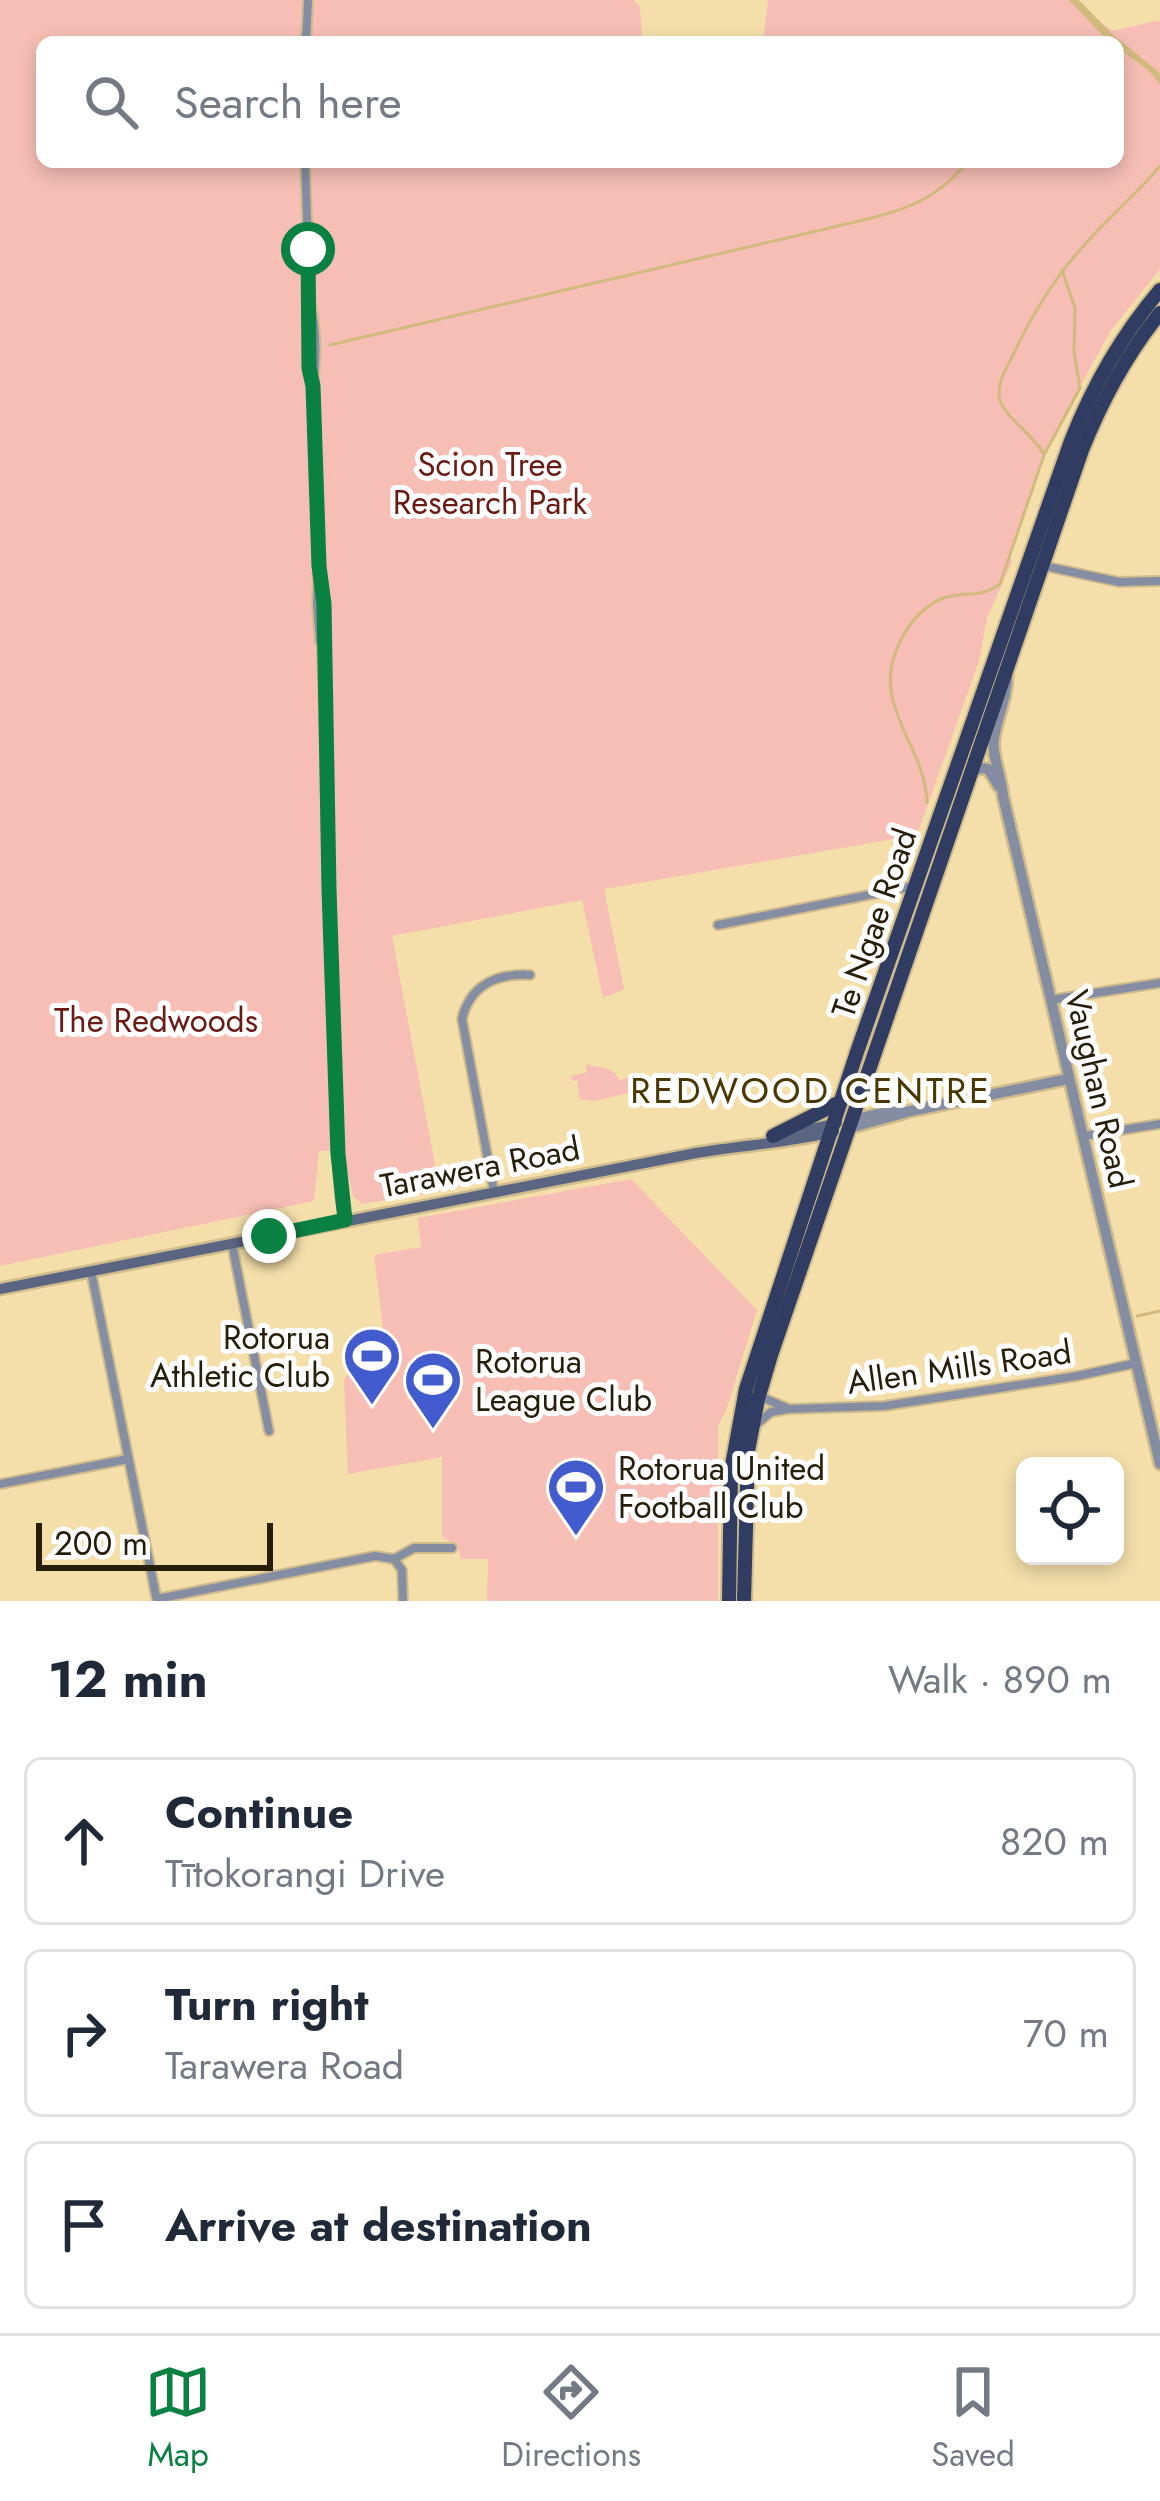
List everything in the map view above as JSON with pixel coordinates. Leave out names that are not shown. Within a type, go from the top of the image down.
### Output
[{"type":"highway","name":"Te Ngae Road","points":[[744,1601],[745,1492],[751,1433],[762,1396],[1007,668],[1070,441],[1125,333],[1160,290]]},
{"type":"highway","name":"Te Ngae Road","points":[[729,1601],[731,1471],[742,1405],[840,1102],[1035,563],[1098,410],[1120,368],[1160,313]]},
{"type":"highway","points":[[766,1139],[840,1102]]},
{"type":"main road","name":"Tarawera Road","points":[[0,1289],[766,1139],[788,1143],[851,1124]]},
{"type":"street","points":[[305,36],[308,0]]},
{"type":"street","points":[[305,168],[316,366],[317,604],[338,1154],[345,1220]]},
{"type":"street","points":[[1035,563],[1119,582],[1160,580]]},
{"type":"street","name":"Vaughan Road","points":[[1007,668],[1008,687],[993,744],[1160,1464]]},
{"type":"street","points":[[970,773],[988,770],[1003,796]]},
{"type":"street","points":[[718,925],[915,886]]},
{"type":"street","points":[[494,1192],[462,1019],[469,998],[484,984],[530,975]]},
{"type":"street","points":[[1050,1000],[1160,983]]},
{"type":"street","points":[[851,1124],[892,1111],[1069,1079]]},
{"type":"street","points":[[1082,1136],[1160,1124]]},
{"type":"street","points":[[232,1244],[269,1431]]},
{"type":"street","points":[[91,1271],[157,1600],[375,1556],[394,1559],[414,1548],[452,1548]]},
{"type":"street","name":"Allen Mills Road","points":[[751,1433],[767,1414],[788,1408],[884,1406],[1136,1363]]},
{"type":"street","points":[[742,1405],[762,1396]]},
{"type":"street","name":"Allen Mills Road","points":[[762,1396],[788,1408]]},
{"type":"street","points":[[0,1484],[128,1459]]},
{"type":"street","points":[[394,1559],[402,1570],[403,1601]]},
{"type":"green space","points":[[0,0],[634,0],[640,7],[642,36],[36,36],[36,168],[1124,168],[1124,36],[764,36],[768,0],[1073,0],[1112,31],[1160,20],[1160,269],[1110,332],[1042,456],[1009,554],[1012,562],[987,618],[979,661],[917,835],[604,889],[624,989],[603,998],[582,900],[392,936],[440,1191],[362,1204],[353,1196],[342,1150],[319,1151],[314,1201],[0,1266]]},
{"type":"green space","points":[[586,1064],[610,1070],[619,1080],[639,1075],[642,1090],[594,1101],[580,1099],[577,1080],[572,1081],[571,1076],[587,1072]]},
{"type":"green space","points":[[631,1179],[757,1310],[718,1426],[718,1601],[487,1601],[488,1559],[461,1559],[458,1547],[442,1536],[442,1457],[348,1474],[344,1380],[365,1351],[384,1336],[374,1255],[421,1247],[418,1218]]},
{"type":"shaded area","points":[[1069,0],[1079,0],[1114,36],[1103,36]]},
{"type":"shaded area","points":[[1124,44],[1160,73],[1160,84],[1124,52]]},
{"type":"waterway","points":[[1043,453],[1000,402],[1002,378],[1056,280],[1160,166]]},
{"type":"waterway","points":[[330,345],[886,214],[932,194],[962,168]]},
{"type":"waterway","points":[[927,803],[891,691],[896,651],[910,626],[939,600],[1000,584],[1044,455],[1080,388],[1074,352],[1075,308],[1062,270]]},
{"type":"waterway","points":[[1137,1316],[1160,1311]]},
{"type":"place","name":"Rotorua Athletic Club","points":[[372,1407]]},
{"type":"place","name":"Rotorua League Club","points":[[433,1431]]},
{"type":"place","name":"Rotorua United Football Club","points":[[576,1538]]},
{"type":"district","name":"REDWOOD CENTRE","points":[[811,1090]]},
{"type":"route","points":[[269,1236],[345,1220],[338,1154],[325,633],[309,368],[308,249]]},
{"type":"park label","name":"Scion Tree Research Park","points":[[490,483]]},
{"type":"park label","name":"The Redwoods","points":[[156,1020]]}]
